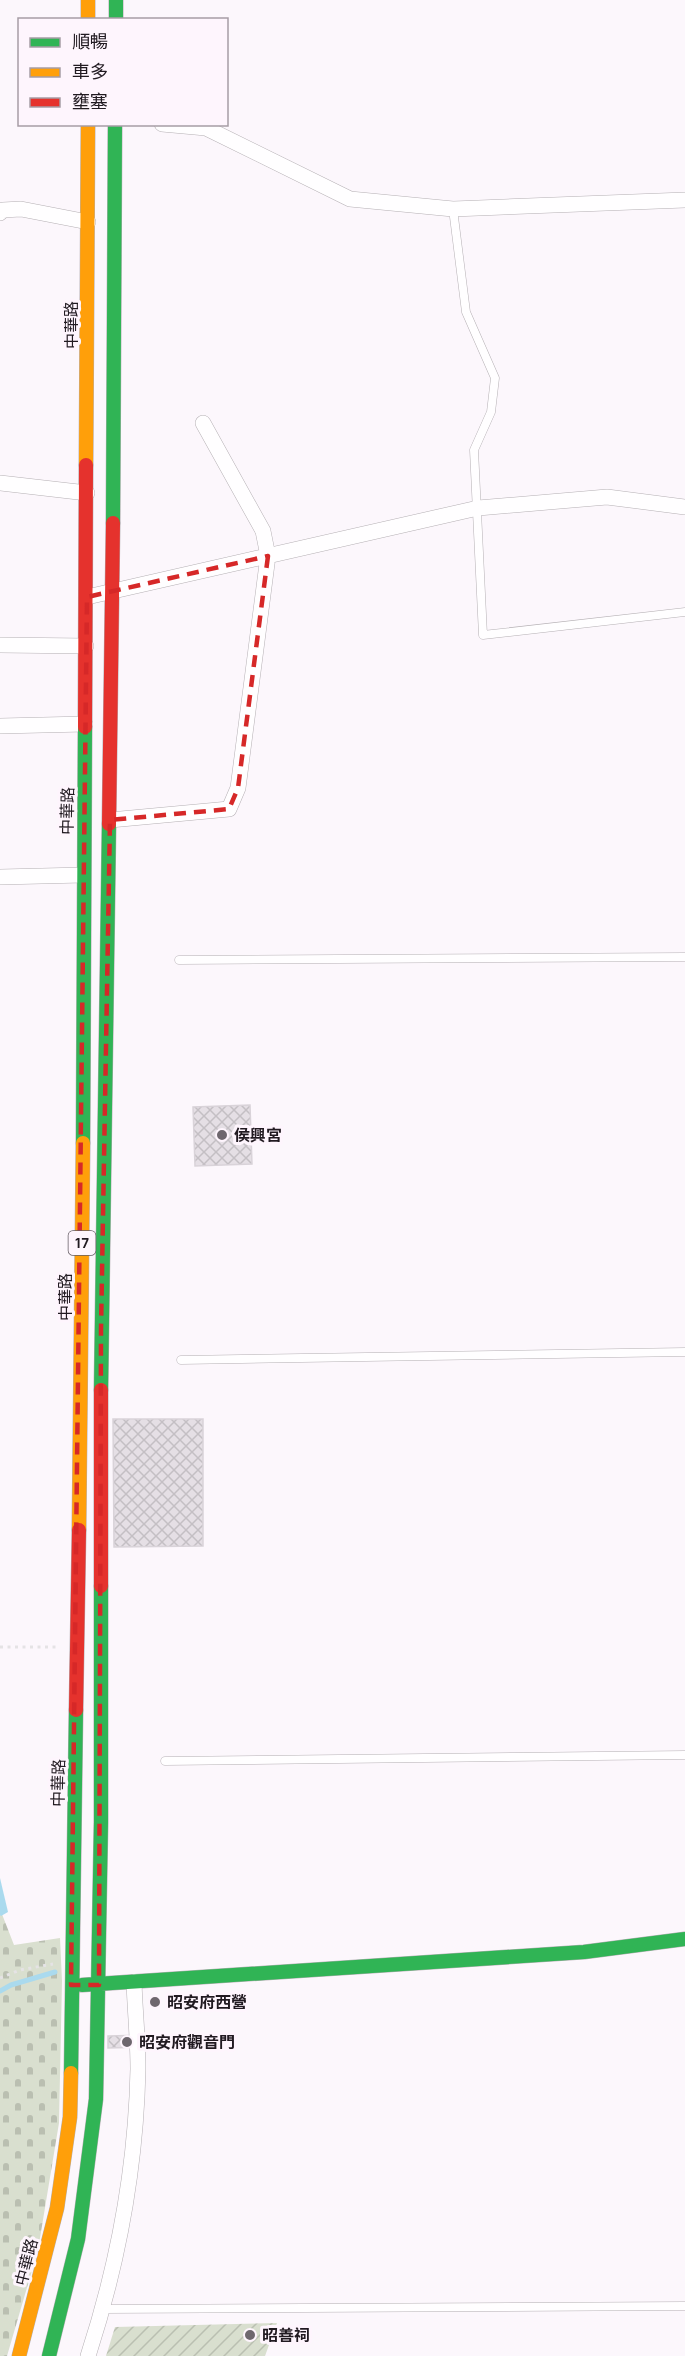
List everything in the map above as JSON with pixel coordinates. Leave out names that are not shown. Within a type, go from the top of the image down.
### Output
[{"type":"main road","points":[[88,0],[88,18]]},
{"type":"main road","points":[[116,0],[116,18]]},
{"type":"main road","name":"中華路","points":[[19,2356],[57,2208],[70,2117],[82,1333],[88,126]]},
{"type":"main road","name":"17","points":[[49,2356],[78,2239],[96,2099],[99,1985],[101,1330],[113,591],[115,126]]},
{"type":"main road","points":[[71,1985],[134,1983],[584,1952],[685,1939]]},
{"type":"street","points":[[184,126],[206,128],[350,199],[453,209],[685,200]]},
{"type":"street","points":[[0,213],[3,210],[21,209],[88,222]]},
{"type":"street","points":[[110,820],[229,809],[238,788],[268,556],[263,531],[203,423]]},
{"type":"street","points":[[0,483],[87,493]]},
{"type":"street","points":[[87,597],[478,508],[608,497],[685,507]]},
{"type":"street","points":[[0,645],[86,646]]},
{"type":"street","points":[[0,726],[85,724]]},
{"type":"street","points":[[0,877],[83,875]]},
{"type":"street","points":[[88,2356],[104,2309],[130,2178],[138,2068],[134,1983]]},
{"type":"lane","points":[[453,209],[466,312],[495,378],[491,412],[474,450],[483,635],[685,612]]},
{"type":"lane","points":[[179,960],[685,957]]},
{"type":"lane","points":[[181,1360],[685,1352]]},
{"type":"lane","points":[[165,1761],[685,1755]]},
{"type":"lane","points":[[104,2309],[685,2307]]},
{"type":"path","points":[[0,1647],[77,1648]]},
{"type":"path","points":[[0,1978],[20,1970],[51,1964],[71,1965]]},
{"type":"highlighted area","points":[[268,556],[238,788],[229,809],[110,820],[101,1330],[99,1985],[71,1985],[87,597]]},
{"type":"green space","points":[[0,1909],[14,1945],[60,1938],[62,1981],[59,2123],[38,2250],[7,2356],[0,2356]]},
{"type":"green space","points":[[277,2323],[265,2356],[106,2356],[115,2327]]},
{"type":"water","points":[[0,1878],[8,1912],[1,1916],[0,1915]]},
{"type":"building","name":"侯興宮","points":[[250,1105],[252,1164],[195,1166],[193,1107]]},
{"type":"building","points":[[113,1419],[203,1419],[203,1546],[114,1547]]},
{"type":"building","name":"昭安府觀音門","points":[[147,2035],[147,2047],[108,2048],[108,2036]]},
{"type":"waterway","points":[[0,1991],[11,1985],[55,1972]]},
{"type":"traffic: fast","points":[[116,0],[116,18]]},
{"type":"traffic: fast","points":[[113,523],[115,126]]},
{"type":"traffic: fast","points":[[83,1143],[85,727]]},
{"type":"traffic: fast","points":[[101,1390],[109,824]]},
{"type":"traffic: fast","points":[[49,2356],[78,2239],[96,2099],[101,1822],[101,1586]]},
{"type":"traffic: fast","points":[[71,2073],[76,1710]]},
{"type":"traffic: fast","points":[[82,1985],[584,1952],[685,1939]]},
{"type":"traffic: slow","points":[[88,0],[88,18]]},
{"type":"traffic: slow","points":[[86,465],[88,126]]},
{"type":"traffic: slow","points":[[79,1530],[83,1143]]},
{"type":"traffic: slow","points":[[19,2356],[57,2208],[70,2117],[71,2073]]},
{"type":"traffic: jam","points":[[85,727],[86,465]]},
{"type":"traffic: jam","points":[[109,824],[113,523]]},
{"type":"traffic: jam","points":[[101,1390],[101,1586]]},
{"type":"traffic: jam","points":[[76,1710],[79,1530]]},
{"type":"place","name":"侯興宮","points":[[222,1135]]},
{"type":"place","name":"昭安府西營","points":[[155,2002]]},
{"type":"place","name":"昭安府觀音門","points":[[127,2042]]},
{"type":"place","name":"昭善祠","points":[[250,2335]]}]
